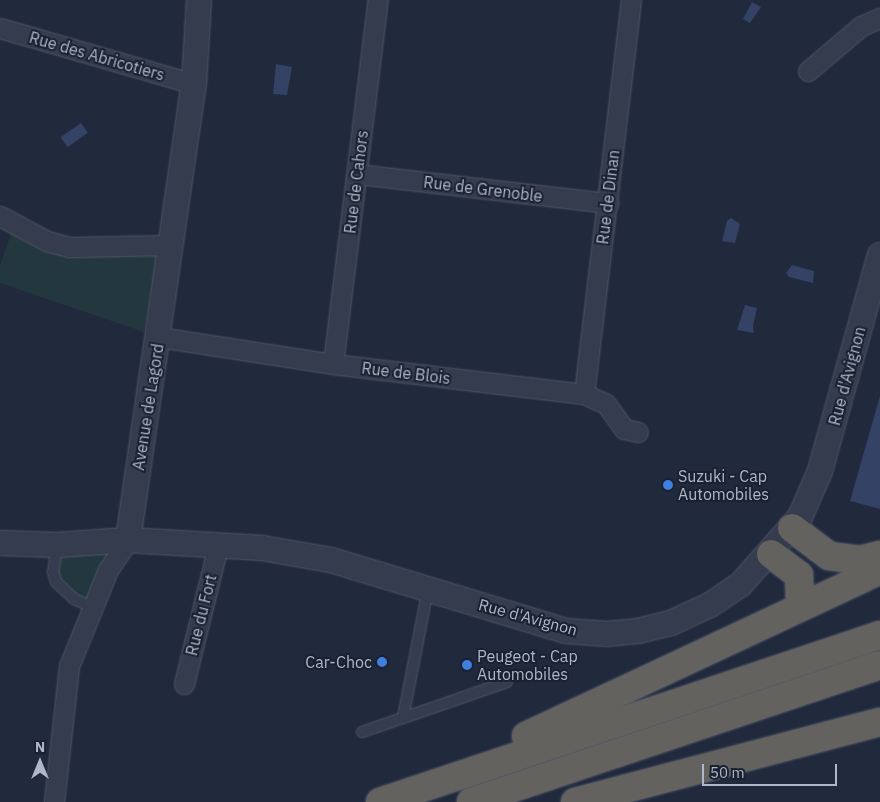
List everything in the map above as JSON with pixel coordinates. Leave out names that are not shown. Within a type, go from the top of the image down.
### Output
[{"type":"highway","points":[[792,528],[829,556],[860,560],[880,555]]},
{"type":"highway","points":[[771,554],[799,575],[800,606]]},
{"type":"highway","points":[[435,783],[485,751],[611,698],[800,606],[880,570]]},
{"type":"highway","points":[[380,802],[880,635]]},
{"type":"highway","points":[[471,802],[880,665]]},
{"type":"highway","points":[[575,802],[880,722]]},
{"type":"street","name":"Avenue de Lagord","points":[[54,802],[69,666],[108,570],[128,540],[159,337],[194,84],[199,0]]},
{"type":"street","name":"Rue de Cahors","points":[[333,364],[378,0]]},
{"type":"street","name":"Rue de Dinan","points":[[584,394],[631,0]]},
{"type":"street","points":[[808,71],[861,26],[880,18]]},
{"type":"street","name":"Rue des Abricotiers","points":[[0,28],[194,84]]},
{"type":"street","name":"Rue de Grenoble","points":[[358,174],[608,203]]},
{"type":"street","points":[[0,216],[47,241],[70,247],[172,245]]},
{"type":"street","name":"Rue d'Avignon","points":[[0,543],[56,545],[128,540],[262,548],[331,560],[566,631],[605,634],[638,632],[671,623],[710,605],[741,584],[771,554],[792,528],[820,471],[880,255]]},
{"type":"street","name":"Rue de Blois","points":[[159,337],[333,364],[584,394],[606,404],[624,429],[638,432]]},
{"type":"street","name":"Rue du Fort","points":[[184,684],[218,546]]},
{"type":"lane","points":[[56,545],[53,572],[56,582],[74,599],[92,607]]},
{"type":"lane","points":[[403,718],[428,589]]},
{"type":"lane","points":[[362,732],[507,682]]},
{"type":"shaded area","points":[[12,231],[158,254],[144,332],[0,283],[0,265]]},
{"type":"shaded area","points":[[128,540],[92,607],[63,592],[54,557]]},
{"type":"water","points":[[752,2],[761,7],[750,23],[743,19]]},
{"type":"water","points":[[276,64],[292,67],[287,95],[273,94]]},
{"type":"water","points":[[81,123],[88,133],[67,147],[61,137]]},
{"type":"water","points":[[731,218],[740,224],[735,243],[722,241],[727,221]]},
{"type":"water","points":[[792,265],[814,271],[813,283],[789,277],[786,273]]},
{"type":"water","points":[[745,305],[757,308],[753,326],[754,333],[737,330]]},
{"type":"water","points":[[880,396],[880,509],[850,501]]},
{"type":"place","name":"Suzuki - Cap Automobiles","points":[[668,485]]},
{"type":"place","name":"Car-Choc","points":[[382,662]]},
{"type":"place","name":"Peugeot - Cap Automobiles","points":[[467,665]]}]
